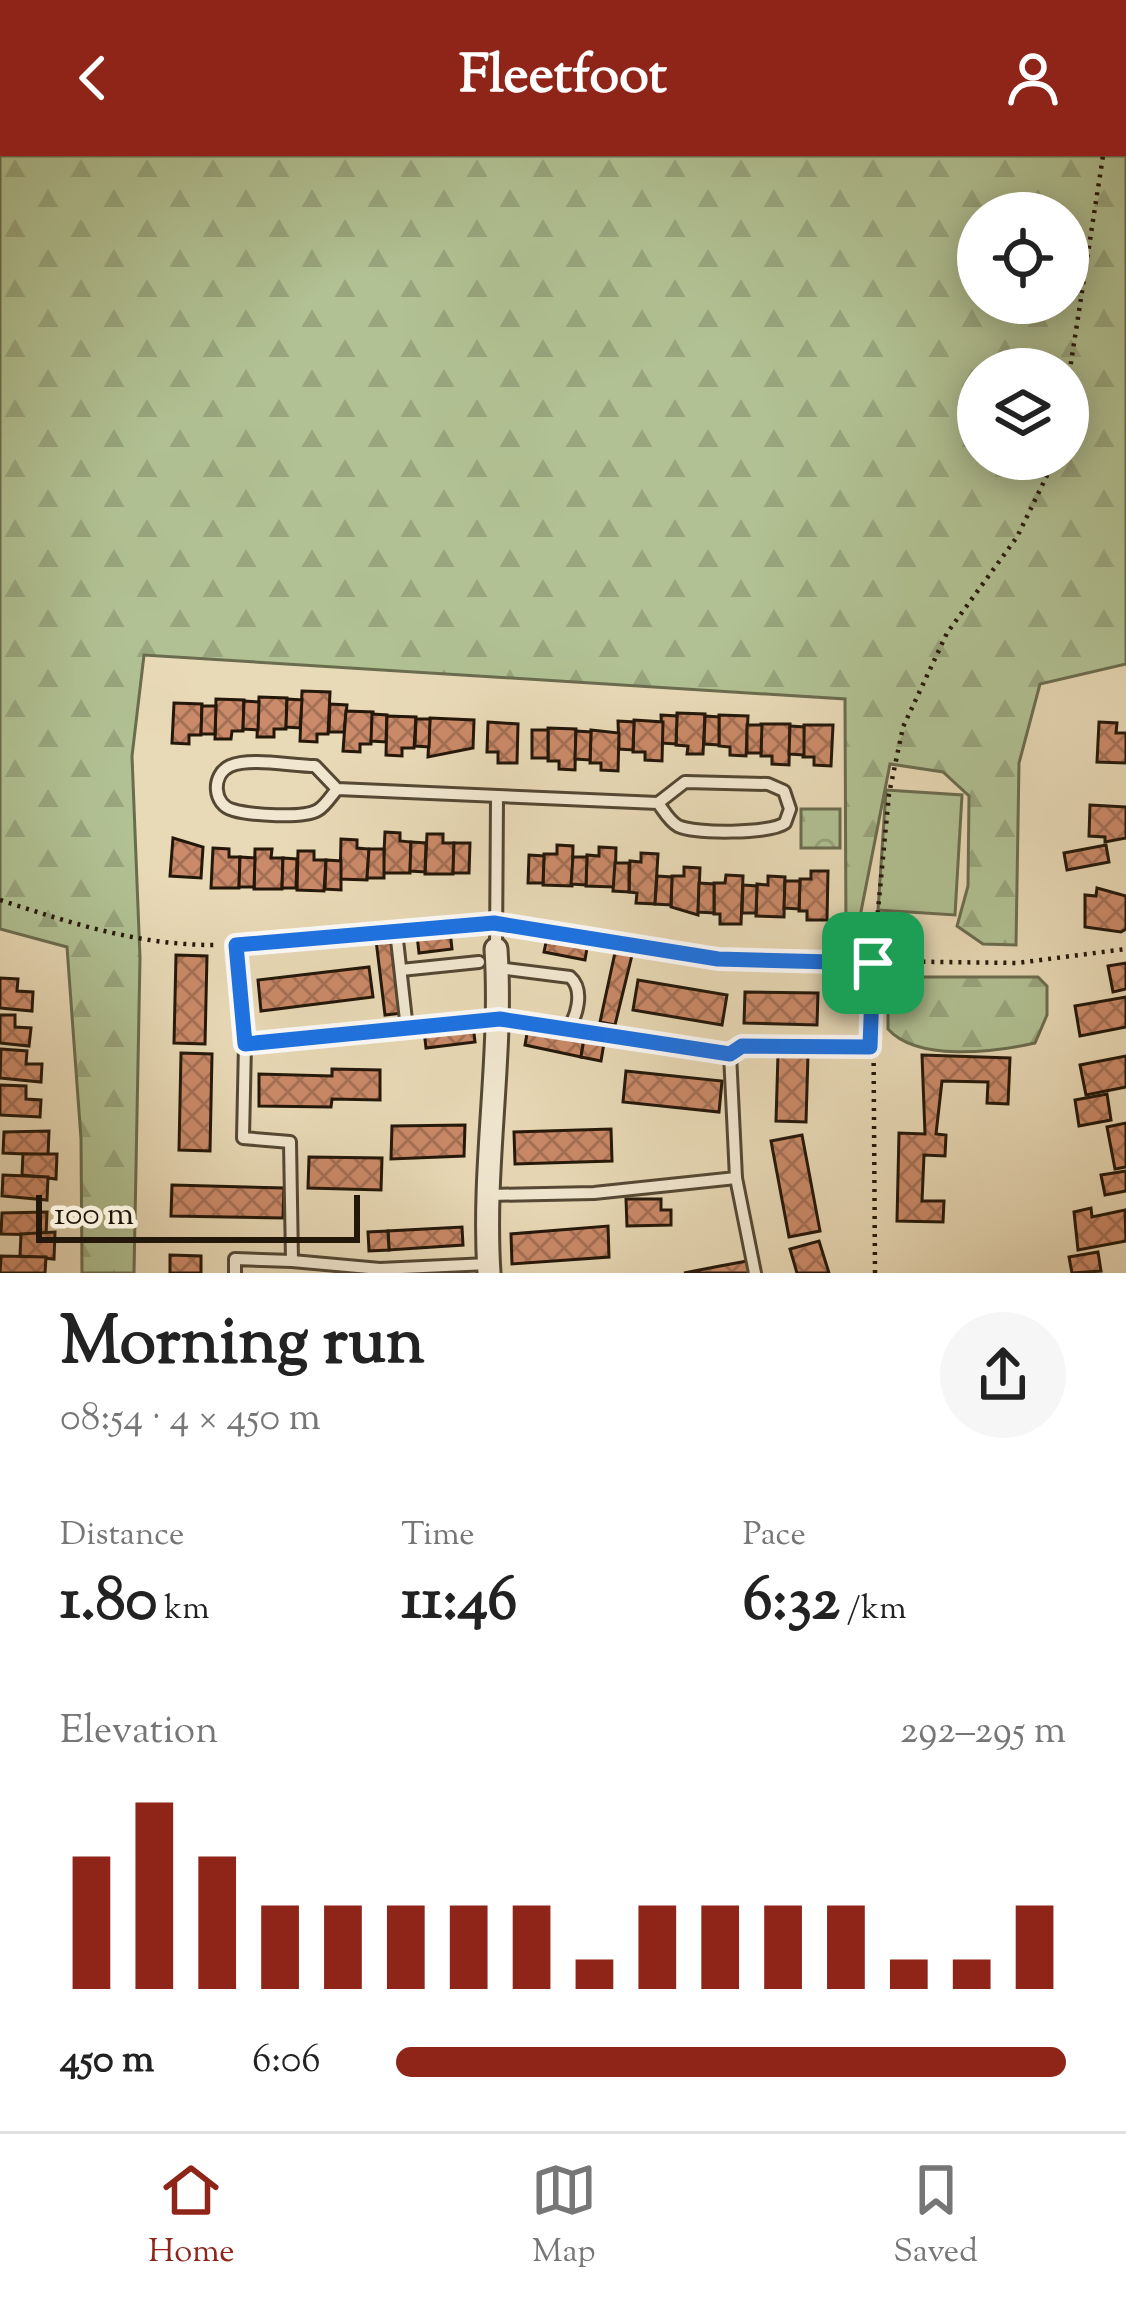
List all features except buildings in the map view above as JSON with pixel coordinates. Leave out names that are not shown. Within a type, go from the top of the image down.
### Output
[{"type":"street","points":[[489,1269],[485,1195],[500,1019],[491,960]]},
{"type":"lane","points":[[337,789],[320,809],[305,813],[233,811],[221,802],[216,788],[221,773],[233,764],[315,766],[337,789],[497,799],[658,803],[685,782],[769,784],[784,791],[790,809],[785,823],[769,831],[688,828],[673,822],[658,803]]},
{"type":"lane","points":[[491,960],[497,799]]},
{"type":"lane","points":[[396,931],[407,1029]]},
{"type":"lane","points":[[236,945],[245,1044],[243,1138],[290,1142],[292,1261]]},
{"type":"lane","points":[[401,970],[491,960],[569,977],[577,984],[573,1023],[565,1032]]},
{"type":"lane","points":[[245,1044],[500,1019],[730,1054],[736,1178],[755,1273]]},
{"type":"lane","points":[[485,1195],[595,1193],[736,1178]]},
{"type":"lane","points":[[235,1273],[235,1259],[380,1271],[489,1269]]},
{"type":"path","points":[[1073,348],[1103,156]]},
{"type":"path","points":[[875,1273],[873,963],[889,794],[903,727],[947,633],[1017,537],[1045,480]]},
{"type":"path","points":[[0,900],[112,936],[167,946],[236,945],[494,923],[718,959],[1017,963],[1126,949]]},
{"type":"path","points":[[730,1054],[742,1046],[870,1047]]},
{"type":"green space","points":[[0,156],[1126,156],[1126,664],[1040,684],[1019,763],[1016,945],[983,944],[957,926],[968,886],[969,796],[943,772],[890,764],[857,932],[846,938],[845,699],[144,655],[132,756],[140,958],[134,1273],[82,1273],[81,1139],[67,947],[0,929]]},
{"type":"green space","points":[[886,790],[962,795],[955,915],[878,910]]},
{"type":"green space","points":[[801,809],[840,809],[840,848],[801,848]]},
{"type":"green space","points":[[894,977],[1038,977],[1047,986],[1047,1015],[1035,1043],[957,1052],[918,1046],[888,1029],[888,982]]},
{"type":"route","points":[[494,923],[718,959],[873,963],[870,1047],[742,1046],[731,1049],[730,1054],[554,1031],[500,1019],[245,1044],[236,945],[494,923]]}]
